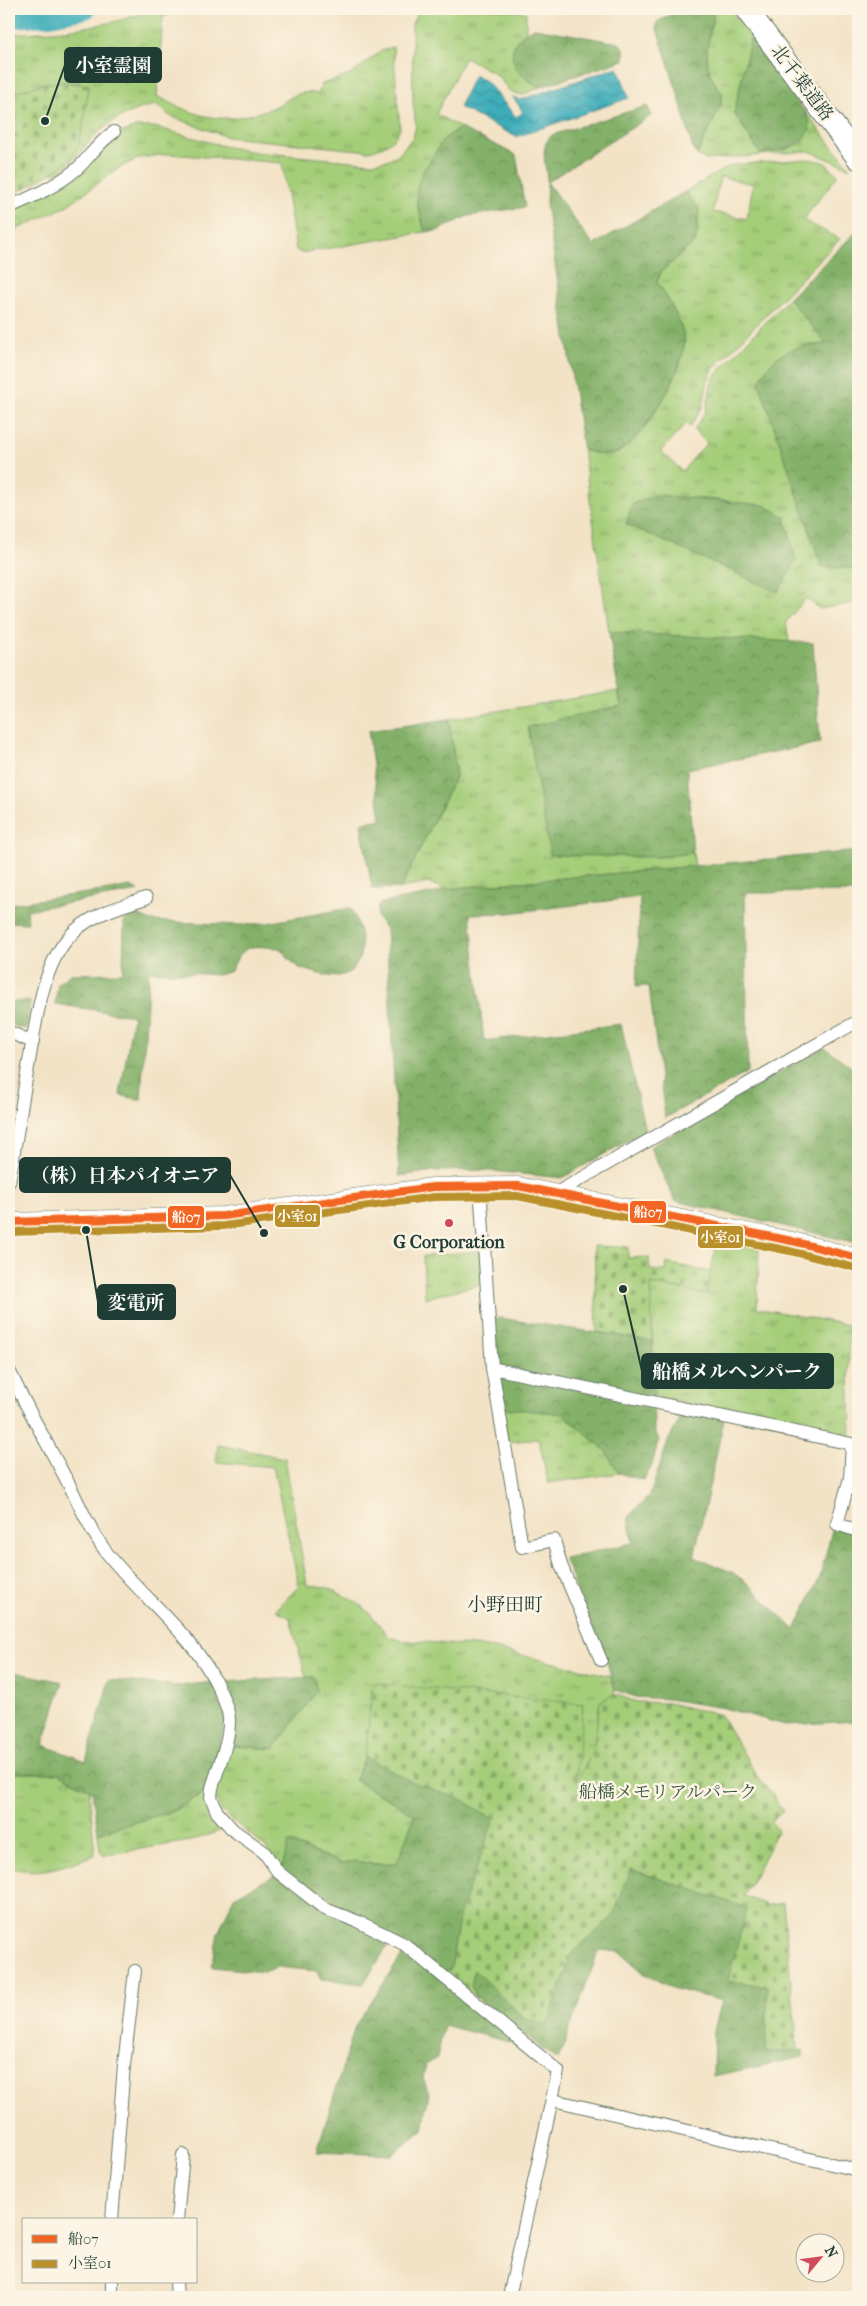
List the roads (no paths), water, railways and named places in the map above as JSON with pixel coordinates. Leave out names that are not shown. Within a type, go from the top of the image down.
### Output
[{"type":"highway","name":"北千葉道路","points":[[746,9],[858,158]]},
{"type":"main road","points":[[9,1222],[224,1216],[415,1189],[480,1185],[518,1186],[558,1192],[792,1241],[858,1258]]},
{"type":"street","points":[[9,207],[32,198],[63,180],[80,166],[103,139],[114,132]]},
{"type":"street","points":[[9,1182],[33,1042],[44,988],[53,960],[69,936],[94,918],[146,898]]},
{"type":"street","points":[[558,1192],[858,1021]]},
{"type":"street","points":[[9,1032],[33,1042]]},
{"type":"street","points":[[480,1185],[492,1368],[522,1547],[554,1540],[561,1565],[601,1660]]},
{"type":"street","points":[[492,1368],[852,1444],[850,1478],[837,1524],[858,1531]]},
{"type":"street","points":[[9,1370],[29,1414],[66,1478],[91,1530],[107,1553],[183,1633],[204,1660],[216,1680],[229,1718],[227,1736],[212,1788],[212,1796],[217,1812],[233,1830],[264,1852],[278,1872],[324,1909],[359,1922],[404,1944],[558,2071],[508,2297]]},
{"type":"street","points":[[112,2218],[124,2065],[135,1971]]},
{"type":"street","points":[[553,2100],[858,2170]]},
{"type":"street","points":[[177,2218],[183,2155]]},
{"type":"street","points":[[112,2284],[112,2297]]},
{"type":"street","points":[[176,2284],[178,2297]]},
{"type":"water","points":[[618,67],[629,98],[516,137],[459,107],[474,75],[487,82],[516,117],[523,112],[513,97],[520,100]]},
{"type":"waterway","points":[[9,18],[50,16],[86,9]]},
{"type":"place","name":"小室霊園","points":[[45,121]]},
{"type":"place","name":"G Corporation","points":[[449,1223]]},
{"type":"place","name":"変電所","points":[[86,1230]]},
{"type":"place","name":"（株）日本パイオニア","points":[[264,1233]]},
{"type":"place","name":"船橋メルヘンパーク","points":[[623,1289]]},
{"type":"district","name":"小野田町","points":[[505,1605]]},
{"type":"park label","name":"船橋メモリアルパーク","points":[[668,1792]]}]
